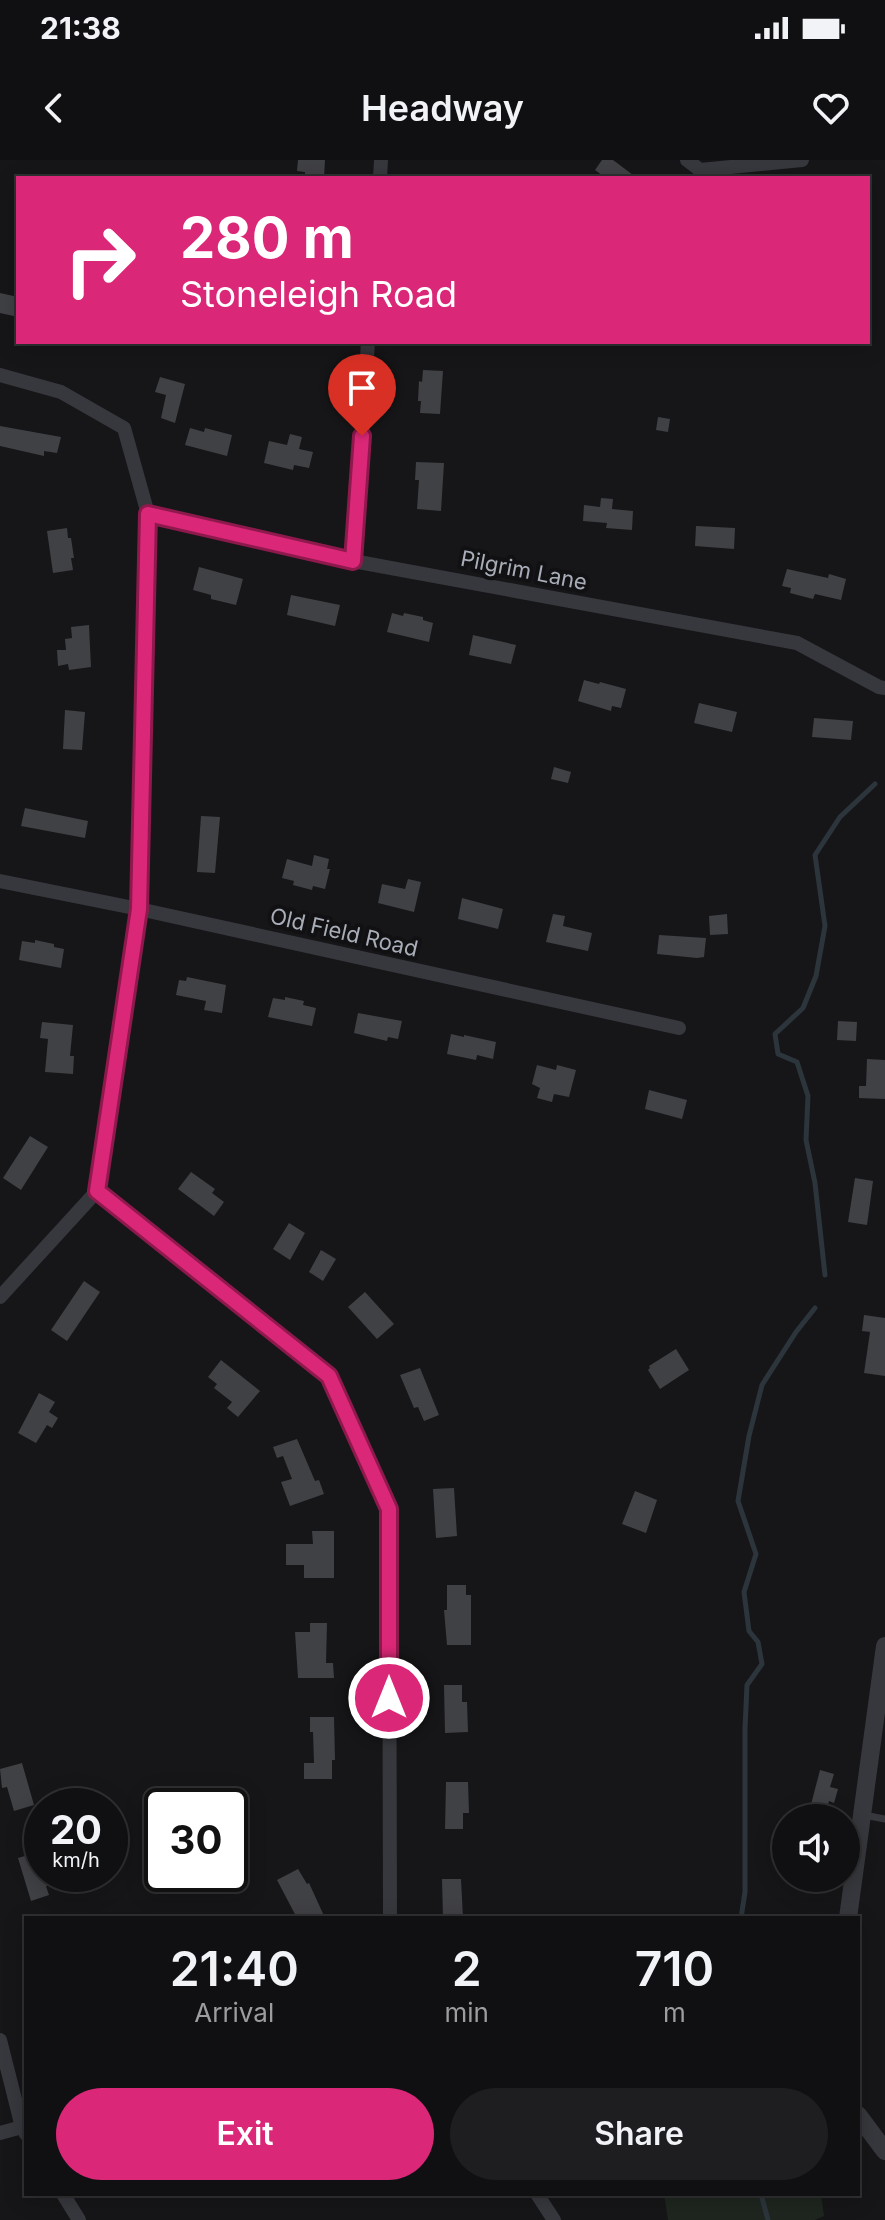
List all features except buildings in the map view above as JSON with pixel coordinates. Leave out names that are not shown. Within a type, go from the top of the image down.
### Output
[{"type":"street","points":[[687,160],[700,170],[802,160]]},
{"type":"street","points":[[353,561],[368,344]]},
{"type":"street","points":[[0,375],[61,392],[124,428],[148,514],[139,909],[97,1191],[0,1297]]},
{"type":"street","name":"Pilgrim Lane","points":[[148,514],[353,561],[797,643],[885,688]]},
{"type":"street","name":"Old Field Road","points":[[0,881],[679,1028]]},
{"type":"street","points":[[97,1191],[329,1376],[389,1509],[390,1916]]},
{"type":"street","points":[[848,1916],[885,1646]]},
{"type":"street","points":[[0,2040],[24,2131],[0,2133]]},
{"type":"street","points":[[860,2118],[885,2151]]},
{"type":"street","points":[[64,2196],[79,2220]]},
{"type":"street","points":[[538,2196],[554,2220]]},
{"type":"lane","points":[[863,1814],[885,1819]]},
{"type":"shaded area","points":[[664,2196],[821,2196],[824,2216],[815,2220],[668,2220]]},
{"type":"waterway","points":[[825,1275],[815,1183],[806,1140],[808,1096],[797,1062],[778,1054],[775,1034],[803,1008],[816,976],[825,926],[815,855],[840,817],[875,784]]},
{"type":"waterway","points":[[741,1916],[745,1892],[747,1685],[762,1664],[758,1642],[749,1631],[744,1592],[756,1554],[738,1501],[762,1385],[815,1308]]},
{"type":"waterway","points":[[762,2196],[768,2220]]},
{"type":"route","points":[[362,436],[353,561],[148,514],[139,909],[97,1191],[329,1376],[389,1509],[389,1698]]}]
